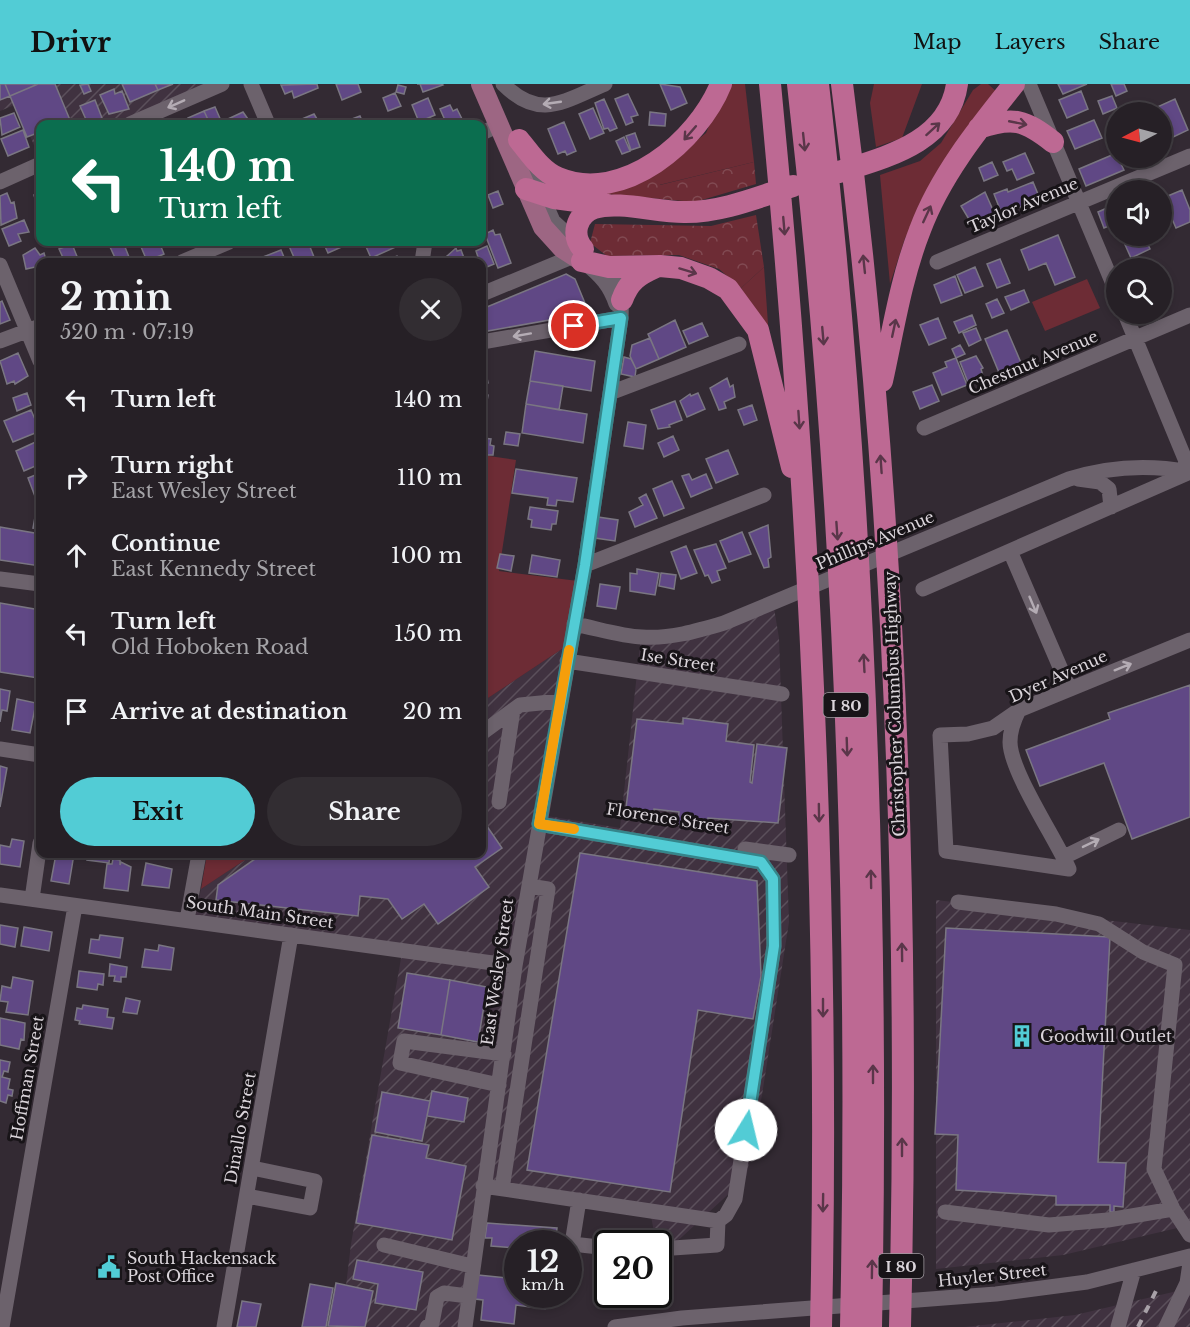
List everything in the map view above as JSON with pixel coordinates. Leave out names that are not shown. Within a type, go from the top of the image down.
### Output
[{"type":"highway","points":[[519,140],[537,162],[557,178],[584,183],[617,179],[645,169],[680,145],[699,124],[721,84]]},
{"type":"highway","name":"I 80","points":[[770,84],[789,285],[807,524],[818,762],[823,1004],[821,1327]]},
{"type":"highway","name":"I 80","points":[[798,84],[829,411],[846,705],[853,994],[851,1327]]},
{"type":"highway","name":"Christopher Columbus Highway","points":[[818,84],[846,382],[866,701],[873,1009],[871,1327]]},
{"type":"highway","name":"Christopher Columbus Highway","points":[[842,84],[861,234],[877,406],[890,601],[901,881],[903,1138],[900,1327]]},
{"type":"highway","points":[[532,192],[620,207],[687,212],[716,209],[889,156],[921,140],[941,123],[956,92],[957,84]]},
{"type":"highway","points":[[877,406],[902,289],[920,229],[946,177],[979,128],[1014,84]]},
{"type":"highway","points":[[979,128],[998,121],[1019,121],[1035,128],[1053,142]]},
{"type":"highway","points":[[620,207],[593,209],[582,217],[576,234],[580,255],[609,267],[681,268],[709,278],[728,289],[758,330],[807,524]]},
{"type":"highway","points":[[621,309],[628,285],[639,274],[660,266]]},
{"type":"main road","points":[[481,84],[490,129],[532,192],[543,227],[562,248],[580,255]]},
{"type":"main road","points":[[495,84],[519,140]]},
{"type":"street","points":[[139,120],[222,84]]},
{"type":"street","points":[[251,84],[266,120]]},
{"type":"street","points":[[503,84],[516,97],[532,105],[558,104],[605,84]]},
{"type":"street","points":[[1029,84],[1106,268]]},
{"type":"street","points":[[519,140],[532,192]]},
{"type":"street","name":"Taylor Avenue","points":[[937,262],[1077,201],[1190,156]]},
{"type":"street","points":[[0,182],[36,166]]},
{"type":"street","points":[[191,258],[220,246]]},
{"type":"street","points":[[486,292],[580,255],[611,290],[621,309]]},
{"type":"street","points":[[0,265],[34,329],[0,341]]},
{"type":"street","points":[[609,267],[618,283],[621,309]]},
{"type":"street","points":[[486,341],[621,309]]},
{"type":"street","name":"East Wesley Street","points":[[465,1327],[515,966],[585,565],[621,309]]},
{"type":"street","name":"Chestnut Avenue","points":[[924,428],[1190,315]]},
{"type":"street","points":[[923,589],[1190,472],[1129,324]]},
{"type":"street","points":[[610,393],[739,344]]},
{"type":"street","name":"Phillips Avenue","points":[[574,624],[641,638],[667,637],[724,622],[1090,472],[1131,466],[1165,467],[1190,472]]},
{"type":"street","points":[[1069,479],[1100,482],[1109,489],[1111,507]]},
{"type":"street","points":[[585,565],[764,495]]},
{"type":"street","points":[[1010,551],[1069,688]]},
{"type":"street","points":[[0,579],[36,584]]},
{"type":"street","name":"Dyer Avenue","points":[[1064,857],[1069,869],[946,851],[939,735],[982,732],[1001,724],[1019,710],[1190,640]]},
{"type":"street","name":"Ise Street","points":[[567,661],[782,694]]},
{"type":"street","points":[[486,730],[520,705],[561,701]]},
{"type":"street","points":[[499,802],[513,710]]},
{"type":"street","points":[[1019,710],[1012,731],[1012,753],[1041,818],[1064,857],[1119,830]]},
{"type":"street","points":[[0,749],[36,754]]},
{"type":"street","points":[[483,1186],[718,1221],[726,1215],[735,1199],[774,946],[773,879],[761,862],[540,820]]},
{"type":"street","name":"Florence Street","points":[[540,820],[789,855]]},
{"type":"street","points":[[32,899],[38,858]]},
{"type":"street","points":[[188,920],[198,858]]},
{"type":"street","points":[[502,1188],[548,889],[529,886]]},
{"type":"street","name":"South Main Street","points":[[0,895],[515,966]]},
{"type":"street","points":[[958,902],[1056,914],[1100,924],[1143,952],[1175,965],[1154,1170],[1173,1209],[1190,1235]]},
{"type":"street","name":"Hoffman Street","points":[[2,1327],[75,906]]},
{"type":"street","name":"Dinallo Street","points":[[224,1327],[291,935]]},
{"type":"street","points":[[499,1085],[400,1063],[404,1041],[504,1054]]},
{"type":"street","points":[[247,1196],[310,1208],[315,1181],[252,1168]]},
{"type":"street","points":[[579,1200],[572,1244],[594,1246]]},
{"type":"street","points":[[945,1212],[1049,1225],[1108,1220],[1173,1209]]},
{"type":"street","points":[[672,1248],[717,1245],[718,1221]]},
{"type":"street","points":[[384,1245],[472,1266]]},
{"type":"street","name":"Huyler Street","points":[[615,1327],[682,1318],[996,1294],[1087,1282],[1190,1256]]},
{"type":"street","points":[[1166,1327],[1187,1283],[1190,1263]]},
{"type":"street","points":[[1118,1327],[1134,1270]]},
{"type":"street","points":[[427,1327],[432,1323],[437,1297],[444,1293],[468,1296]]},
{"type":"shaded area","points":[[0,84],[228,84],[142,120],[36,120],[36,150],[17,104],[0,111]]},
{"type":"shaded area","points":[[773,602],[779,638],[789,922],[762,1095],[746,1178],[672,1246],[672,1230],[654,1230],[649,1205],[484,1179],[461,1327],[341,1327],[351,1244],[403,947],[195,918],[201,889],[248,858],[486,858],[486,699],[568,645],[541,815],[620,828],[641,637],[667,637]]},
{"type":"shaded area","points":[[936,900],[1190,930],[1190,1225],[1063,1255],[936,1269]]},
{"type":"shaded area","points":[[1190,1288],[1190,1327],[964,1327],[1075,1315]]},
{"type":"green space","points":[[726,84],[745,84],[754,162],[659,185],[652,176],[706,133]]},
{"type":"green space","points":[[874,84],[922,84],[902,138],[876,147],[870,103]]},
{"type":"green space","points":[[981,84],[988,84],[998,93],[905,238],[890,284],[880,175],[920,161],[941,143],[973,90]]},
{"type":"green space","points":[[754,162],[756,184],[695,202],[593,193],[652,176],[660,185]]},
{"type":"green space","points":[[756,215],[764,267],[741,288],[719,269],[679,255],[607,256],[590,243],[595,224],[711,226]]},
{"type":"green space","points":[[764,267],[769,338],[741,288]]},
{"type":"green space","points":[[1087,279],[1100,308],[1045,331],[1032,302]]},
{"type":"green space","points":[[486,456],[516,460],[499,571],[578,581],[568,645],[486,699]]},
{"type":"green space","points":[[206,858],[248,858],[201,889]]},
{"type":"building","points":[[0,84],[5,84],[10,96],[0,100]]},
{"type":"building","points":[[5,84],[38,84],[10,96]]},
{"type":"building","points":[[38,84],[55,84],[70,120],[36,120],[36,134],[27,137],[10,96]]},
{"type":"building","points":[[88,84],[91,91],[84,94],[80,85]]},
{"type":"building","points":[[122,84],[155,84],[158,90],[130,102]]},
{"type":"building","points":[[155,84],[173,84],[158,90]]},
{"type":"building","points":[[317,84],[318,88],[294,98],[292,91],[285,94],[281,85]]},
{"type":"building","points":[[336,84],[358,84],[361,92],[342,100]]},
{"type":"building","points":[[420,84],[442,84],[443,85],[423,92]]},
{"type":"building","points":[[660,84],[680,87],[687,103],[671,110]]},
{"type":"building","points":[[1058,84],[1087,84],[1063,94]]},
{"type":"building","points":[[1111,84],[1124,84],[1127,91],[1116,96]]},
{"type":"building","points":[[398,85],[406,87],[404,94],[396,92]]},
{"type":"building","points":[[114,89],[115,94],[122,91],[129,109],[109,114],[100,95]]},
{"type":"building","points":[[1081,91],[1088,109],[1067,118],[1059,100]]},
{"type":"building","points":[[395,93],[401,106],[388,111],[383,98]]},
{"type":"building","points":[[628,94],[638,115],[631,117],[633,122],[626,125],[615,99]]},
{"type":"building","points":[[1112,96],[1114,102],[1106,102],[1106,113],[1103,114],[1098,101]]},
{"type":"building","points":[[428,98],[435,115],[418,120],[412,105]]},
{"type":"building","points":[[604,99],[617,128],[610,131],[608,128],[604,129],[595,103]]},
{"type":"building","points":[[1175,99],[1188,130],[1172,138],[1172,102],[1168,102]]},
{"type":"building","points":[[95,100],[102,118],[86,120],[80,106]]},
{"type":"building","points":[[450,105],[453,111],[457,109],[462,120],[440,120],[444,118],[440,109]]},
{"type":"building","points":[[215,107],[221,120],[208,120],[204,111]]},
{"type":"building","points":[[593,108],[604,133],[590,139],[579,114]]},
{"type":"building","points":[[204,111],[208,120],[189,120],[188,118]]},
{"type":"building","points":[[243,112],[249,120],[228,120]]},
{"type":"building","points":[[650,112],[666,114],[665,126],[649,125]]},
{"type":"building","points":[[14,113],[20,127],[2,135],[0,118]]},
{"type":"building","points":[[314,114],[317,119],[315,120],[300,120]]},
{"type":"building","points":[[360,116],[362,120],[352,120]]},
{"type":"building","points":[[1094,120],[1102,138],[1075,149],[1067,131]]},
{"type":"building","points":[[564,122],[576,151],[567,155],[565,151],[558,154],[548,129]]},
{"type":"building","points":[[23,130],[29,147],[8,156],[1,139]]},
{"type":"building","points":[[635,133],[640,147],[631,150],[626,136]]},
{"type":"building","points":[[624,137],[630,151],[622,154],[616,141]]},
{"type":"building","points":[[1025,153],[1034,173],[1017,180],[1012,169],[1007,171],[1003,162]]},
{"type":"building","points":[[1106,158],[1106,168],[1123,168],[1124,170],[1086,186],[1079,169]]},
{"type":"building","points":[[992,162],[998,175],[984,181],[979,168]]},
{"type":"building","points":[[1033,182],[1040,199],[1038,202],[1001,212],[994,194],[1007,189],[1008,192]]},
{"type":"building","points":[[1182,190],[1190,210],[1190,222],[1176,228],[1172,219],[1172,194]]},
{"type":"building","points":[[498,191],[503,204],[493,208],[488,195]]},
{"type":"building","points":[[985,192],[996,217],[984,225],[983,222],[973,226],[961,206]]},
{"type":"building","points":[[7,193],[11,203],[14,202],[17,218],[1,225],[0,196]]},
{"type":"building","points":[[1106,208],[1106,227],[1104,228],[1098,212]]},
{"type":"building","points":[[24,220],[29,232],[18,234],[21,241],[9,246],[2,229]]},
{"type":"building","points":[[493,230],[495,235],[500,234],[511,263],[498,268],[486,234]]},
{"type":"building","points":[[1058,235],[1075,277],[1055,285],[1046,263],[1029,270],[1021,250]]},
{"type":"building","points":[[73,246],[78,258],[63,258],[59,249]]},
{"type":"building","points":[[125,246],[129,258],[115,258],[110,247]]},
{"type":"building","points":[[141,246],[161,246],[164,254],[154,258],[146,258]]},
{"type":"building","points":[[289,246],[310,246],[314,258],[294,258]]},
{"type":"building","points":[[325,246],[344,246],[328,253]]},
{"type":"building","points":[[366,246],[398,246],[371,258]]},
{"type":"building","points":[[487,246],[494,264],[486,267],[486,258],[478,258],[476,251]]},
{"type":"building","points":[[1126,246],[1149,246],[1150,249],[1131,258]]},
{"type":"building","points":[[35,248],[40,255],[44,253],[45,258],[36,258],[36,267],[26,269],[23,255]]},
{"type":"building","points":[[456,248],[457,251],[461,250],[464,258],[447,258]]},
{"type":"building","points":[[281,250],[284,258],[263,258]]},
{"type":"building","points":[[1000,259],[1010,283],[997,288],[987,264]]},
{"type":"building","points":[[975,267],[983,286],[965,293],[957,275]]},
{"type":"building","points":[[566,274],[575,279],[589,313],[486,331],[486,307]]},
{"type":"building","points":[[955,276],[962,295],[941,303],[934,285]]},
{"type":"building","points":[[1024,290],[1029,302],[1011,310],[1005,297]]},
{"type":"building","points":[[997,299],[1004,313],[992,318],[986,304]]},
{"type":"building","points":[[2,301],[10,320],[0,324],[0,302]]},
{"type":"building","points":[[972,315],[976,325],[959,333],[954,322]]},
{"type":"building","points":[[938,318],[946,338],[929,345],[920,325]]},
{"type":"building","points":[[675,320],[686,347],[659,359],[648,334]]},
{"type":"building","points":[[702,323],[708,336],[689,344],[683,331]]},
{"type":"building","points":[[976,328],[981,340],[969,346],[963,333]]},
{"type":"building","points":[[1007,330],[1022,365],[1000,375],[985,339]]},
{"type":"building","points":[[650,338],[659,359],[636,369],[630,356],[632,345]]},
{"type":"building","points":[[960,345],[965,354],[956,358],[952,349]]},
{"type":"building","points":[[535,351],[595,361],[591,391],[530,381]]},
{"type":"building","points":[[18,353],[28,376],[15,384],[14,381],[7,384],[0,361]]},
{"type":"building","points":[[976,356],[983,368],[981,369],[983,376],[969,385],[960,362]]},
{"type":"building","points":[[624,357],[631,359],[636,369],[635,377],[621,374]]},
{"type":"building","points":[[956,358],[967,385],[942,395],[933,373],[947,367],[945,362]]},
{"type":"building","points":[[727,378],[730,387],[733,385],[735,397],[724,402],[726,408],[719,410],[710,388]]},
{"type":"building","points":[[530,381],[563,386],[559,410],[526,404]]},
{"type":"building","points":[[932,385],[939,401],[920,409],[913,392]]},
{"type":"building","points":[[27,393],[31,405],[17,411],[13,398]]},
{"type":"building","points":[[698,393],[705,409],[687,417],[680,401],[690,394],[691,396]]},
{"type":"building","points":[[675,401],[682,420],[669,425],[670,427],[658,429],[651,410]]},
{"type":"building","points":[[526,404],[587,414],[583,443],[522,433]]},
{"type":"building","points":[[752,405],[757,420],[744,425],[738,410]]},
{"type":"building","points":[[31,410],[36,422],[36,433],[13,442],[4,421]]},
{"type":"building","points":[[628,422],[646,425],[643,449],[624,446]]},
{"type":"building","points":[[506,432],[520,434],[518,446],[504,444]]},
{"type":"building","points":[[673,436],[679,450],[664,457],[658,443]]},
{"type":"building","points":[[486,438],[491,439],[490,445],[494,446],[493,455],[486,455]]},
{"type":"building","points":[[36,442],[36,466],[24,471],[16,451]]},
{"type":"building","points":[[728,450],[738,474],[716,483],[706,459]]},
{"type":"building","points":[[516,469],[577,478],[573,502],[557,500],[556,506],[547,505],[548,498],[512,493]]},
{"type":"building","points":[[689,474],[692,480],[706,474],[712,488],[691,497],[682,476]]},
{"type":"building","points":[[36,475],[36,499],[28,478]]},
{"type":"building","points":[[672,481],[684,508],[664,516],[653,489]]},
{"type":"building","points":[[646,494],[657,518],[635,527],[629,512],[643,505],[639,498]]},
{"type":"building","points":[[530,507],[558,511],[556,524],[552,524],[551,530],[531,527],[532,520],[528,519]]},
{"type":"building","points":[[36,512],[36,528],[33,528]]},
{"type":"building","points":[[598,517],[618,520],[615,541],[595,538]]},
{"type":"building","points":[[768,525],[771,557],[768,559],[769,567],[764,568],[749,533]]},
{"type":"building","points":[[0,527],[36,533],[36,565],[0,560]]},
{"type":"building","points":[[742,532],[751,554],[729,562],[720,541]]},
{"type":"building","points":[[716,544],[726,568],[717,571],[720,580],[712,583],[708,575],[705,576],[694,550]]},
{"type":"building","points":[[686,546],[697,573],[681,579],[671,552]]},
{"type":"building","points":[[500,554],[514,556],[511,571],[497,568]]},
{"type":"building","points":[[532,555],[560,560],[557,577],[529,573]]},
{"type":"building","points":[[637,569],[659,573],[655,595],[630,591],[630,573],[637,574]]},
{"type":"building","points":[[661,573],[676,575],[674,589],[659,586]]},
{"type":"building","points":[[600,584],[620,587],[616,609],[597,606]]},
{"type":"building","points":[[0,603],[36,609],[36,678],[0,672]]},
{"type":"building","points":[[1190,685],[1190,817],[1132,839],[1104,763],[1040,786],[1026,750],[1110,719],[1108,713]]},
{"type":"building","points":[[0,689],[10,691],[7,711],[2,710],[0,722]]},
{"type":"building","points":[[17,699],[36,703],[30,733],[12,730]]},
{"type":"building","points":[[683,718],[728,724],[726,741],[754,745],[750,782],[752,783],[757,744],[787,748],[778,823],[708,818],[707,828],[678,825],[679,812],[654,809],[653,819],[625,816],[637,719],[683,724]]},
{"type":"building","points":[[0,766],[7,768],[0,807]]},
{"type":"building","points":[[486,825],[502,848],[475,867],[489,887],[438,924],[424,904],[402,919],[388,899],[360,896],[358,916],[216,900],[218,885],[256,858],[486,858]]},
{"type":"building","points":[[12,839],[24,841],[20,867],[0,864],[0,845],[10,847]]},
{"type":"building","points":[[580,853],[757,881],[761,976],[753,1019],[698,1010],[670,1192],[527,1170]]},
{"type":"building","points":[[55,858],[73,858],[69,884],[51,881]]},
{"type":"building","points":[[87,858],[110,858],[109,863],[87,860]]},
{"type":"building","points":[[113,859],[120,860],[120,865],[121,862],[131,867],[128,891],[104,888],[107,864],[112,864]]},
{"type":"building","points":[[146,863],[172,869],[169,888],[142,885]]},
{"type":"building","points":[[0,925],[18,928],[15,947],[0,944]]},
{"type":"building","points":[[24,927],[52,932],[49,951],[21,946]]},
{"type":"building","name":"Goodwill Outlet","points":[[946,928],[1110,937],[1098,1162],[1126,1163],[1123,1207],[1114,1206],[1114,1212],[1110,1212],[1110,1205],[1056,1205],[1056,1196],[956,1190],[958,1135],[935,1134]]},
{"type":"building","points":[[100,935],[123,938],[120,958],[89,953],[91,939],[99,940]]},
{"type":"building","points":[[159,945],[174,948],[171,970],[142,967],[145,949],[158,951]]},
{"type":"building","points":[[110,964],[127,967],[126,977],[121,977],[121,982],[114,981],[115,976],[109,976]]},
{"type":"building","points":[[79,971],[104,974],[103,985],[98,984],[97,990],[77,987]]},
{"type":"building","points":[[407,973],[450,980],[441,1035],[398,1028]]},
{"type":"building","points":[[13,977],[33,981],[28,1015],[6,1012],[8,1002],[0,1001],[2,986],[11,988]]},
{"type":"building","points":[[450,980],[487,987],[478,1042],[441,1035]]},
{"type":"building","points":[[126,998],[140,1001],[137,1014],[123,1012]]},
{"type":"building","points":[[83,1005],[108,1009],[107,1017],[114,1018],[112,1029],[79,1024],[80,1021],[75,1020],[77,1008],[82,1009]]},
{"type":"building","points":[[0,1018],[25,1023],[24,1040],[21,1039],[19,1049],[0,1045]]},
{"type":"building","points":[[0,1060],[10,1062],[8,1072],[4,1071],[2,1077],[10,1079],[8,1089],[13,1090],[12,1096],[8,1095],[6,1103],[0,1101]]},
{"type":"building","points":[[432,1091],[468,1098],[464,1122],[427,1116]]},
{"type":"building","points":[[382,1092],[430,1101],[422,1141],[375,1132]]},
{"type":"building","points":[[372,1135],[429,1145],[426,1158],[466,1166],[452,1240],[356,1223]]},
{"type":"building","points":[[487,1223],[557,1228],[557,1230],[504,1230],[504,1247],[491,1246],[492,1238],[485,1238]]},
{"type":"building","points":[[357,1260],[423,1272],[416,1310],[375,1303],[378,1284],[353,1279]]},
{"type":"building","points":[[478,1275],[504,1278],[504,1308],[516,1308],[514,1324],[481,1320],[483,1300],[475,1299]]},
{"type":"building","points":[[336,1283],[373,1291],[365,1327],[328,1326]]},
{"type":"building","points":[[310,1284],[333,1288],[326,1327],[302,1327]]},
{"type":"building","points":[[242,1301],[261,1304],[256,1327],[237,1327]]},
{"type":"railway","points":[[1138,1327],[1158,1287]]},
{"type":"slow traffic","points":[[569,650],[539,824],[574,829]]},
{"type":"place","name":"Goodwill Outlet","points":[[1022,1036]]},
{"type":"place","name":"South Hackensack Post Office","points":[[109,1267]]},
{"type":"route","points":[[574,326],[621,318],[585,565],[539,824],[761,862],[773,879],[774,946],[746,1130]]}]
